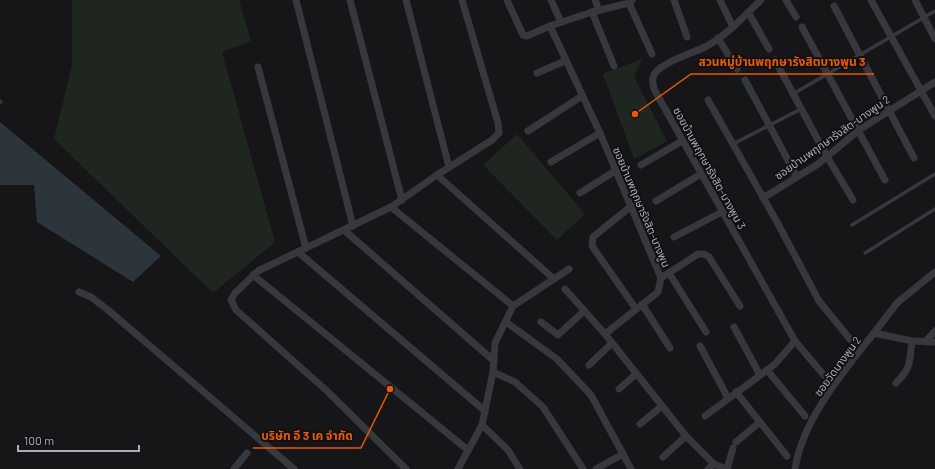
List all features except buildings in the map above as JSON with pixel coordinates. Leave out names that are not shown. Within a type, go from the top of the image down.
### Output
[{"type":"street","points":[[296,0],[353,226]]},
{"type":"street","points":[[350,0],[402,200]]},
{"type":"street","points":[[406,0],[449,167]]},
{"type":"street","points":[[406,469],[327,391],[236,310],[231,300],[232,295],[253,275],[267,265],[298,252],[392,207],[437,175],[492,140],[499,133],[498,123],[462,0]]},
{"type":"street","points":[[508,0],[523,35],[527,36],[561,22],[631,1],[652,54]]},
{"type":"street","points":[[551,0],[561,22]]},
{"type":"street","points":[[595,0],[596,11],[614,66]]},
{"type":"street","points":[[674,0],[687,37]]},
{"type":"street","points":[[720,0],[733,26]]},
{"type":"street","name":"ซอยบ้านพฤกษารังสิต-บางพูน 3","points":[[761,0],[733,26],[708,46],[672,62],[655,74],[653,82],[655,91],[682,141],[795,341],[828,380]]},
{"type":"street","points":[[786,0],[796,17]]},
{"type":"street","points":[[871,0],[935,116]]},
{"type":"street","points":[[915,0],[935,39]]},
{"type":"street","points":[[834,6],[859,55],[890,109],[914,158]]},
{"type":"street","points":[[748,12],[770,49]]},
{"type":"street","name":"ซอยบ้านพฤกษารังสิต-บางพูน","points":[[550,26],[600,134],[661,278],[658,292],[605,334]]},
{"type":"street","points":[[802,27],[884,180]]},
{"type":"street","points":[[718,38],[737,69]]},
{"type":"street","points":[[775,60],[826,155],[854,200]]},
{"type":"street","points":[[537,73],[565,61]]},
{"type":"street","points":[[258,67],[306,248]]},
{"type":"street","points":[[745,80],[797,178]]},
{"type":"street","name":"ซอยบ้านพฤกษารังสิต-บางพูน 2","points":[[764,198],[818,164],[826,155],[858,130],[935,82]]},
{"type":"street","points":[[528,131],[582,96]]},
{"type":"street","points":[[708,100],[764,198],[819,301],[854,344]]},
{"type":"street","points":[[551,162],[600,134]]},
{"type":"street","points":[[641,165],[682,141]]},
{"type":"street","points":[[580,193],[616,172]]},
{"type":"street","points":[[656,201],[701,174]]},
{"type":"street","points":[[437,175],[554,279]]},
{"type":"street","points":[[392,207],[513,306]]},
{"type":"street","points":[[630,207],[593,237],[591,241],[592,246],[670,348]]},
{"type":"street","points":[[674,237],[722,212]]},
{"type":"street","points":[[344,230],[494,361]]},
{"type":"street","points":[[298,252],[485,411]]},
{"type":"street","points":[[661,278],[698,254],[704,254],[709,257],[740,306]]},
{"type":"street","points":[[458,469],[482,425],[493,372],[495,343],[513,306],[569,269]]},
{"type":"street","points":[[669,272],[706,332]]},
{"type":"street","points":[[874,332],[897,303],[935,272]]},
{"type":"street","points":[[253,275],[468,450]]},
{"type":"street","points":[[565,289],[605,334],[686,436],[714,464],[726,469],[734,445],[760,422]]},
{"type":"street","points":[[79,292],[91,297],[108,310],[294,469]]},
{"type":"street","points":[[541,322],[558,335],[584,311]]},
{"type":"street","points":[[506,322],[557,359],[591,395],[631,469]]},
{"type":"street","points":[[734,327],[760,374]]},
{"type":"street","name":"ซอยวัดบางพูน 2","points":[[795,469],[801,442],[819,409],[843,372],[874,332],[912,345],[925,342],[935,342]]},
{"type":"street","points":[[925,342],[935,332]]},
{"type":"street","points":[[705,416],[774,365],[795,341]]},
{"type":"street","points":[[589,365],[612,343]]},
{"type":"street","points":[[896,383],[907,371],[910,363],[912,345]]},
{"type":"street","points":[[700,346],[728,398]]},
{"type":"street","points":[[767,370],[805,416]]},
{"type":"street","points":[[493,372],[515,382],[544,407],[583,469]]},
{"type":"street","points":[[619,388],[636,374]]},
{"type":"street","points":[[736,392],[787,456]]},
{"type":"street","points":[[640,424],[662,406]]},
{"type":"street","points":[[482,425],[508,450],[520,469]]},
{"type":"street","points":[[663,457],[686,436]]},
{"type":"street","points":[[238,468],[247,453]]},
{"type":"street","points":[[596,469],[623,454]]},
{"type":"street","points":[[708,469],[714,464]]},
{"type":"lane","points":[[793,94],[935,11]]},
{"type":"lane","points":[[733,144],[801,109]]},
{"type":"lane","points":[[852,225],[935,174]]},
{"type":"lane","points":[[865,253],[935,209]]},
{"type":"shaded area","points":[[72,0],[239,0],[251,41],[222,52],[275,242],[213,293],[54,139],[72,65]]},
{"type":"shaded area","points":[[642,59],[634,77],[667,141],[634,159],[603,74]]},
{"type":"shaded area","points":[[0,122],[161,256],[133,282],[37,222],[34,185],[0,185]]},
{"type":"shaded area","points":[[517,134],[585,214],[557,240],[483,165]]},
{"type":"place","name":"สวนหมู่บ้านพฤกษารังสิตบางพูน 3","points":[[635,114]]},
{"type":"place","name":"บริษัท อี 3 เค จำกัด","points":[[390,389]]}]
